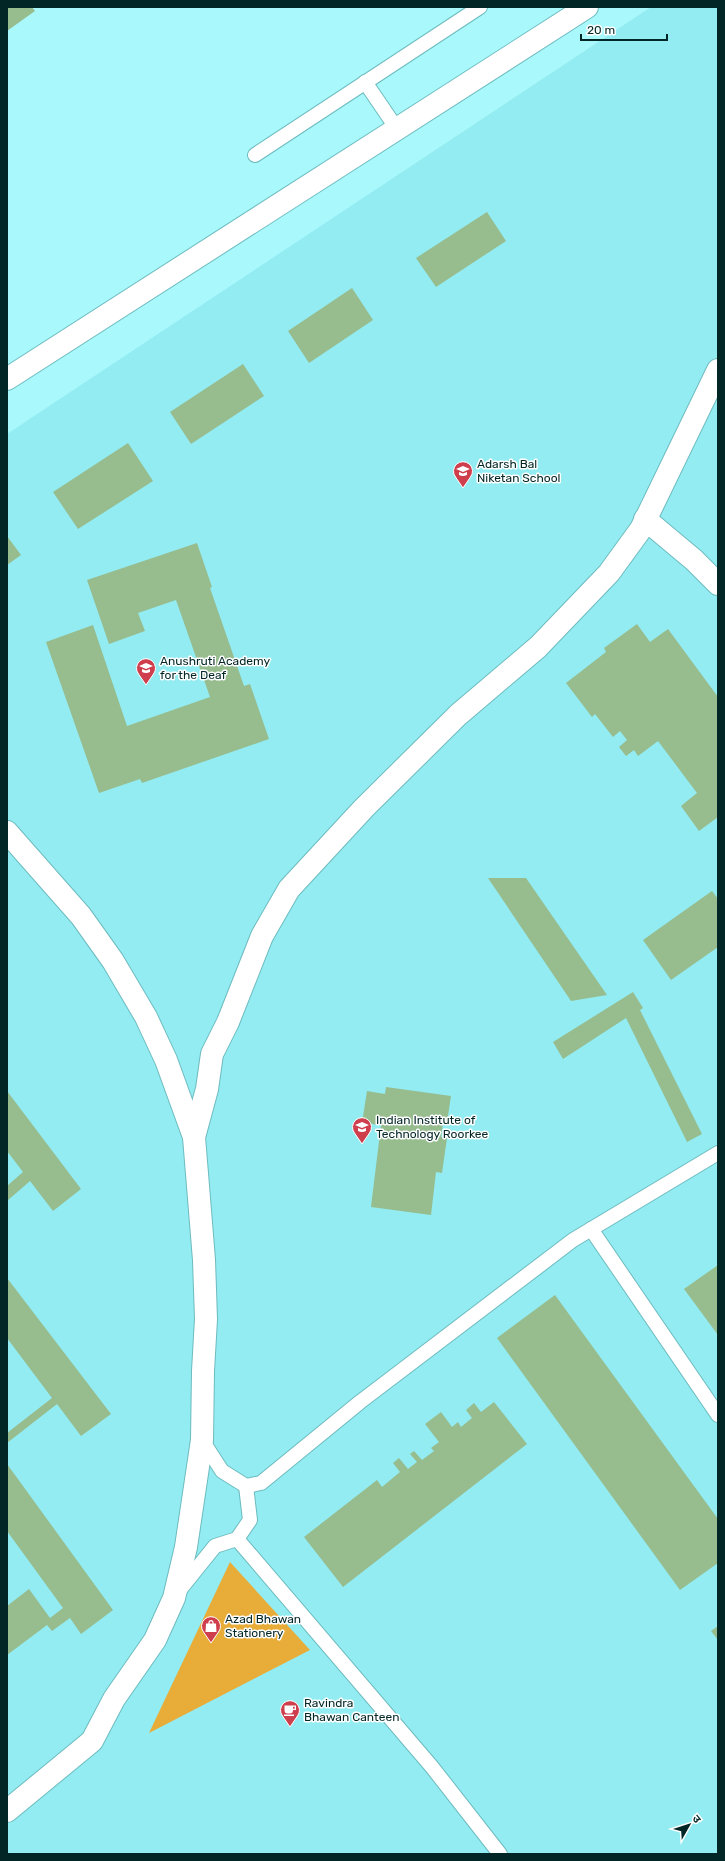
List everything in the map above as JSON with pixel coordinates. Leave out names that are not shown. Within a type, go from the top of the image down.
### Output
[{"type":"street","points":[[7,379],[587,7]]},
{"type":"street","points":[[194,1137],[207,1089],[212,1054],[228,1022],[262,936],[289,889],[364,808],[458,715],[544,641],[609,573],[641,530],[718,370]]},
{"type":"street","points":[[645,519],[694,560],[718,584]]},
{"type":"street","points":[[7,832],[81,916],[113,961],[149,1024],[166,1060],[194,1137],[204,1260],[206,1319],[203,1371],[202,1440],[186,1547],[174,1598],[155,1640],[114,1698],[92,1741],[7,1810]]},
{"type":"lane","points":[[255,155],[480,7]]},
{"type":"lane","points":[[365,82],[397,129]]},
{"type":"lane","points":[[202,1440],[222,1471],[246,1486],[261,1483],[360,1402],[573,1240],[592,1230],[718,1153]]},
{"type":"lane","points":[[592,1230],[718,1415]]},
{"type":"lane","points":[[174,1598],[215,1546],[237,1539],[250,1520],[246,1486]]},
{"type":"lane","points":[[237,1539],[432,1767],[500,1854]]},
{"type":"shaded area","name":"Indian Institute of Technology Roorkee","points":[[651,7],[718,7],[718,1854],[7,1854],[7,434]]},
{"type":"shaded area","points":[[230,1562],[310,1650],[149,1733]]},
{"type":"building","points":[[7,7],[32,7],[35,11],[7,31]]},
{"type":"building","points":[[487,212],[506,241],[436,287],[416,258]]},
{"type":"building","points":[[352,288],[373,320],[309,363],[288,331]]},
{"type":"building","points":[[243,364],[264,396],[191,444],[170,412]]},
{"type":"building","points":[[128,443],[153,481],[78,529],[53,492]]},
{"type":"building","points":[[7,536],[21,555],[7,565]]},
{"type":"building","points":[[197,543],[212,587],[210,588],[244,686],[250,684],[269,739],[142,783],[140,779],[99,793],[46,642],[93,625],[127,726],[210,697],[176,600],[138,613],[145,631],[109,644],[87,580]]},
{"type":"building","points":[[637,624],[650,642],[668,629],[718,697],[718,817],[699,831],[681,806],[697,793],[658,741],[638,756],[634,750],[626,756],[619,747],[627,740],[620,731],[613,737],[595,714],[592,717],[566,683],[606,652],[604,648]]},
{"type":"building","points":[[488,878],[526,878],[607,995],[571,1001]]},
{"type":"building","points":[[712,891],[718,899],[718,947],[671,980],[643,940]]},
{"type":"building","points":[[633,992],[643,1008],[640,1010],[702,1134],[687,1142],[626,1018],[563,1059],[553,1042]]},
{"type":"building","points":[[386,1087],[451,1096],[447,1122],[443,1122],[441,1137],[447,1138],[442,1173],[436,1172],[431,1215],[371,1207],[381,1125],[362,1123],[367,1091],[385,1094]]},
{"type":"building","points":[[7,1091],[81,1189],[53,1211],[30,1181],[7,1201],[7,1186],[23,1172],[7,1151]]},
{"type":"building","points":[[718,1265],[718,1335],[684,1289]]},
{"type":"building","points":[[7,1278],[111,1414],[81,1436],[57,1404],[7,1443],[7,1433],[52,1398],[7,1338]]},
{"type":"building","points":[[555,1295],[718,1519],[718,1563],[680,1590],[497,1338]]},
{"type":"building","points":[[494,1402],[527,1444],[343,1587],[304,1537],[377,1480],[382,1487],[400,1472],[393,1463],[399,1458],[408,1469],[417,1462],[410,1454],[414,1451],[422,1460],[434,1451],[431,1448],[439,1442],[425,1424],[441,1412],[452,1427],[458,1422],[461,1427],[472,1418],[466,1410],[474,1403],[481,1412]]},
{"type":"building","points":[[7,1464],[113,1610],[81,1634],[70,1618],[52,1631],[47,1625],[7,1655],[7,1606],[29,1589],[50,1618],[63,1608],[7,1531]]},
{"type":"building","points":[[718,1626],[718,1640],[711,1631]]},
{"type":"place","name":"Adarsh Bal Niketan School","points":[[463,488]]},
{"type":"place","name":"Anushruti Academy for the Deaf","points":[[146,685]]},
{"type":"place","name":"Indian Institute of Technology Roorkee","points":[[362,1144]]},
{"type":"place","name":"Azad Bhawan Stationery","points":[[211,1643]]},
{"type":"place","name":"Ravindra Bhawan Canteen","points":[[290,1727]]}]
